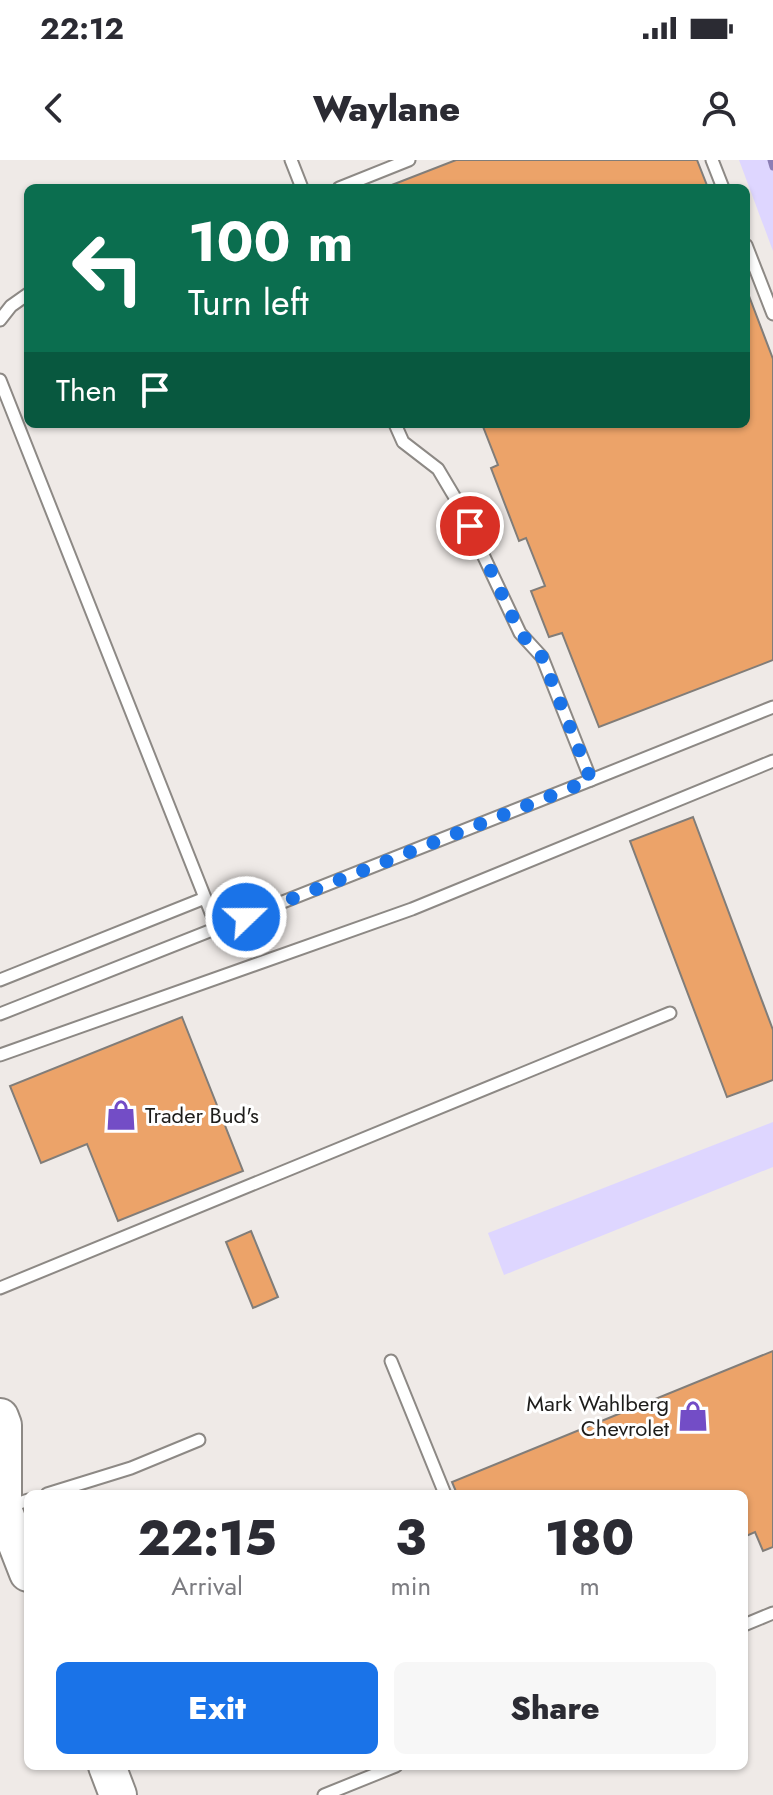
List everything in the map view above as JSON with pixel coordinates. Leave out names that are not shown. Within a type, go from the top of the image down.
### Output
[{"type":"main road","points":[[0,1417],[8,1506],[24,1560]]},
{"type":"main road","points":[[109,1770],[118,1795]]},
{"type":"lane","points":[[291,160],[300,184]]},
{"type":"lane","points":[[349,184],[409,160]]},
{"type":"lane","points":[[712,160],[721,184]]},
{"type":"lane","points":[[750,255],[773,314]]},
{"type":"lane","points":[[0,320],[11,306],[24,297]]},
{"type":"lane","points":[[0,380],[217,928]]},
{"type":"lane","points":[[397,428],[403,442],[438,469],[460,506],[520,633],[542,657],[591,780]]},
{"type":"lane","points":[[0,1014],[773,707]]},
{"type":"lane","points":[[0,1055],[412,909],[773,761]]},
{"type":"lane","points":[[0,980],[205,898]]},
{"type":"lane","points":[[0,1288],[670,1013]]},
{"type":"lane","points":[[391,1361],[443,1490]]},
{"type":"lane","points":[[60,1490],[131,1468],[199,1440]]},
{"type":"lane","points":[[748,1623],[773,1613]]},
{"type":"lane","points":[[324,1795],[386,1770]]},
{"type":"shaded area","points":[[739,160],[773,160],[773,251],[750,184]]},
{"type":"shaded area","points":[[773,1122],[773,1167],[504,1275],[488,1233]]},
{"type":"building","points":[[456,160],[697,160],[706,184],[394,184]]},
{"type":"building","points":[[750,299],[773,359],[773,660],[599,727],[562,633],[549,637],[531,591],[545,586],[526,538],[519,541],[491,468],[498,465],[484,428],[750,428]]},
{"type":"building","points":[[693,817],[773,1030],[773,1080],[727,1097],[630,841]]},
{"type":"building","name":"Trader Bud's","points":[[182,1017],[243,1171],[118,1221],[87,1144],[41,1163],[10,1086]]},
{"type":"building","points":[[251,1231],[278,1297],[253,1308],[226,1242]]},
{"type":"building","name":"Mark Wahlberg Chevrolet","points":[[773,1351],[773,1547],[763,1551],[755,1532],[748,1535],[748,1490],[455,1490],[452,1482]]},
{"type":"waterway","points":[[771,160],[773,167]]},
{"type":"place","name":"Trader Bud's","points":[[121,1115]]},
{"type":"place","name":"Mark Wahlberg Chevrolet","points":[[693,1416]]},
{"type":"route","points":[[246,917],[591,780],[542,657],[520,633],[470,526]]}]
